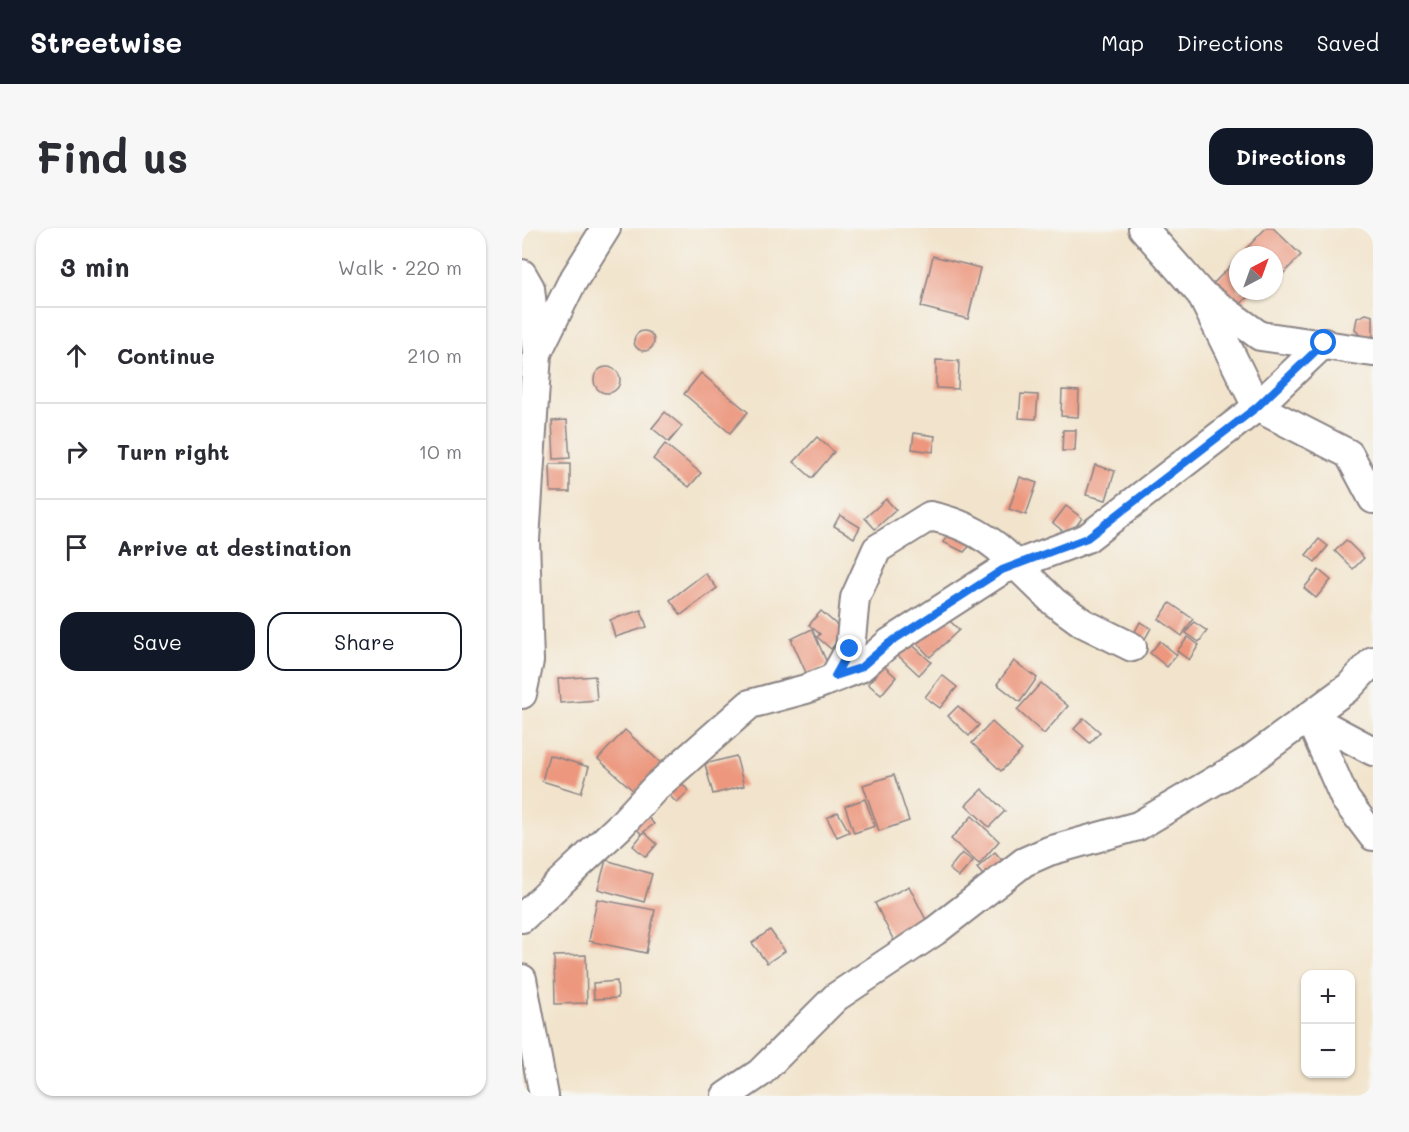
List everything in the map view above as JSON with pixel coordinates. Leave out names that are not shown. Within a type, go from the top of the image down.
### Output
[{"type":"street","points":[[537,352],[571,284],[606,228]]},
{"type":"street","points":[[1143,228],[1201,294],[1260,336],[1324,343],[1373,352]]},
{"type":"street","points":[[522,274],[530,288],[537,352],[525,540],[529,661],[522,694]]},
{"type":"street","points":[[1201,294],[1257,407],[1349,454],[1373,499]]},
{"type":"street","points":[[522,918],[620,826],[656,787],[750,704],[806,689],[860,668],[898,637],[1009,567],[1087,538],[1257,407],[1324,343]]},
{"type":"street","points":[[835,676],[850,649],[855,598],[878,549],[930,516],[955,521],[1000,548],[1009,567],[1054,602],[1083,623],[1132,647]]},
{"type":"street","points":[[726,1096],[760,1073],[836,997],[934,931],[1024,862],[1048,851],[1138,826],[1251,760],[1349,687],[1373,661]]},
{"type":"street","points":[[1309,717],[1373,751]]},
{"type":"street","points":[[1309,717],[1345,799],[1373,836]]},
{"type":"street","points":[[522,979],[544,1096]]},
{"type":"building","points":[[1266,228],[1273,228],[1301,255],[1283,274],[1283,246],[1249,246]]},
{"type":"building","points":[[933,256],[980,268],[968,319],[921,307]]},
{"type":"building","points":[[1229,267],[1229,300],[1244,300],[1235,310],[1210,287]]},
{"type":"building","points":[[1366,314],[1373,316],[1373,336],[1367,338],[1361,337],[1355,329],[1357,318]]},
{"type":"building","points":[[644,331],[651,334],[654,341],[651,348],[644,351],[637,348],[634,341],[637,334]]},
{"type":"building","points":[[936,360],[959,361],[958,389],[936,388]]},
{"type":"building","points":[[607,367],[616,371],[620,380],[616,389],[607,393],[598,389],[594,380],[598,371]]},
{"type":"building","points":[[701,373],[748,412],[730,433],[684,394]]},
{"type":"building","points":[[1062,390],[1079,391],[1078,417],[1061,416]]},
{"type":"building","points":[[1021,394],[1038,395],[1036,419],[1019,418]]},
{"type":"building","points":[[665,412],[682,426],[669,442],[652,428]]},
{"type":"building","points":[[567,420],[570,458],[554,459],[552,421]]},
{"type":"building","points":[[1063,430],[1076,430],[1075,451],[1062,451]]},
{"type":"building","points":[[914,433],[935,436],[933,452],[912,449]]},
{"type":"building","points":[[817,437],[834,452],[812,478],[794,462]]},
{"type":"building","points":[[665,444],[701,473],[689,487],[653,459]]},
{"type":"building","points":[[550,464],[570,464],[570,492],[551,492]]},
{"type":"building","points":[[1095,465],[1115,471],[1106,500],[1086,495]]},
{"type":"building","points":[[1020,477],[1037,483],[1026,515],[1009,509]]},
{"type":"building","points":[[886,499],[896,510],[875,529],[865,518]]},
{"type":"building","points":[[1066,506],[1082,518],[1069,536],[1053,523]]},
{"type":"building","points":[[840,515],[860,527],[854,538],[834,526]]},
{"type":"building","points":[[953,529],[975,540],[964,552],[943,542]]},
{"type":"building","points":[[1319,539],[1328,546],[1315,562],[1306,555]]},
{"type":"building","points":[[1346,540],[1364,558],[1353,569],[1335,551]]},
{"type":"building","points":[[1319,570],[1331,580],[1316,598],[1304,588]]},
{"type":"building","points":[[705,573],[717,588],[681,615],[670,600]]},
{"type":"building","points":[[1170,603],[1193,619],[1182,636],[1159,619]]},
{"type":"building","points":[[641,610],[647,627],[615,637],[610,620]]},
{"type":"building","points":[[821,611],[845,632],[831,649],[817,637],[820,634],[809,625]]},
{"type":"building","points":[[945,616],[959,630],[930,657],[916,642]]},
{"type":"building","points":[[1140,622],[1151,628],[1141,646],[1130,641]]},
{"type":"building","points":[[1194,622],[1207,631],[1199,642],[1186,633]]},
{"type":"building","points":[[812,629],[828,665],[807,675],[791,639]]},
{"type":"building","points":[[1188,637],[1199,645],[1189,660],[1177,651]]},
{"type":"building","points":[[905,638],[931,662],[919,675],[893,651]]},
{"type":"building","points":[[1160,641],[1177,655],[1167,667],[1150,653]]},
{"type":"building","points":[[1014,661],[1037,678],[1020,702],[997,684]]},
{"type":"building","points":[[884,666],[896,677],[881,695],[868,684]]},
{"type":"building","points":[[942,675],[957,687],[940,708],[925,697]]},
{"type":"building","points":[[595,676],[597,700],[560,703],[558,679]]},
{"type":"building","points":[[1041,683],[1068,706],[1044,734],[1017,710]]},
{"type":"building","points":[[958,706],[979,725],[969,736],[948,716]]},
{"type":"building","points":[[1084,718],[1100,732],[1090,743],[1074,729]]},
{"type":"building","points":[[992,722],[1022,750],[1001,771],[972,743]]},
{"type":"building","points":[[625,730],[662,764],[636,793],[598,759]]},
{"type":"building","points":[[549,755],[589,767],[581,793],[542,781]]},
{"type":"building","points":[[736,756],[744,786],[713,794],[705,764]]},
{"type":"building","points":[[894,775],[909,821],[879,831],[863,785]]},
{"type":"building","points":[[679,781],[689,791],[677,803],[667,793]]},
{"type":"building","points":[[982,789],[1005,811],[989,827],[966,805]]},
{"type":"building","points":[[865,799],[875,826],[854,833],[845,806]]},
{"type":"building","points":[[838,812],[849,832],[837,837],[827,818]]},
{"type":"building","points":[[646,815],[654,824],[641,834],[634,825]]},
{"type":"building","points":[[972,816],[999,841],[979,864],[951,839]]},
{"type":"building","points":[[644,832],[657,844],[646,857],[633,846]]},
{"type":"building","points":[[995,852],[1006,865],[987,880],[977,868]]},
{"type":"building","points":[[962,853],[973,861],[959,877],[949,869]]},
{"type":"building","points":[[606,860],[652,874],[644,902],[598,889]]},
{"type":"building","points":[[909,886],[931,930],[897,947],[875,903]]},
{"type":"building","points":[[597,899],[655,910],[646,953],[589,941]]},
{"type":"building","points":[[770,930],[785,951],[767,963],[752,943]]},
{"type":"building","points":[[586,955],[587,1003],[555,1004],[554,956]]},
{"type":"building","points":[[617,981],[618,998],[594,999],[593,983]]},
{"type":"route","points":[[850,649],[835,676],[860,668],[889,643],[1002,570],[1087,538],[1257,407],[1324,343]]}]
